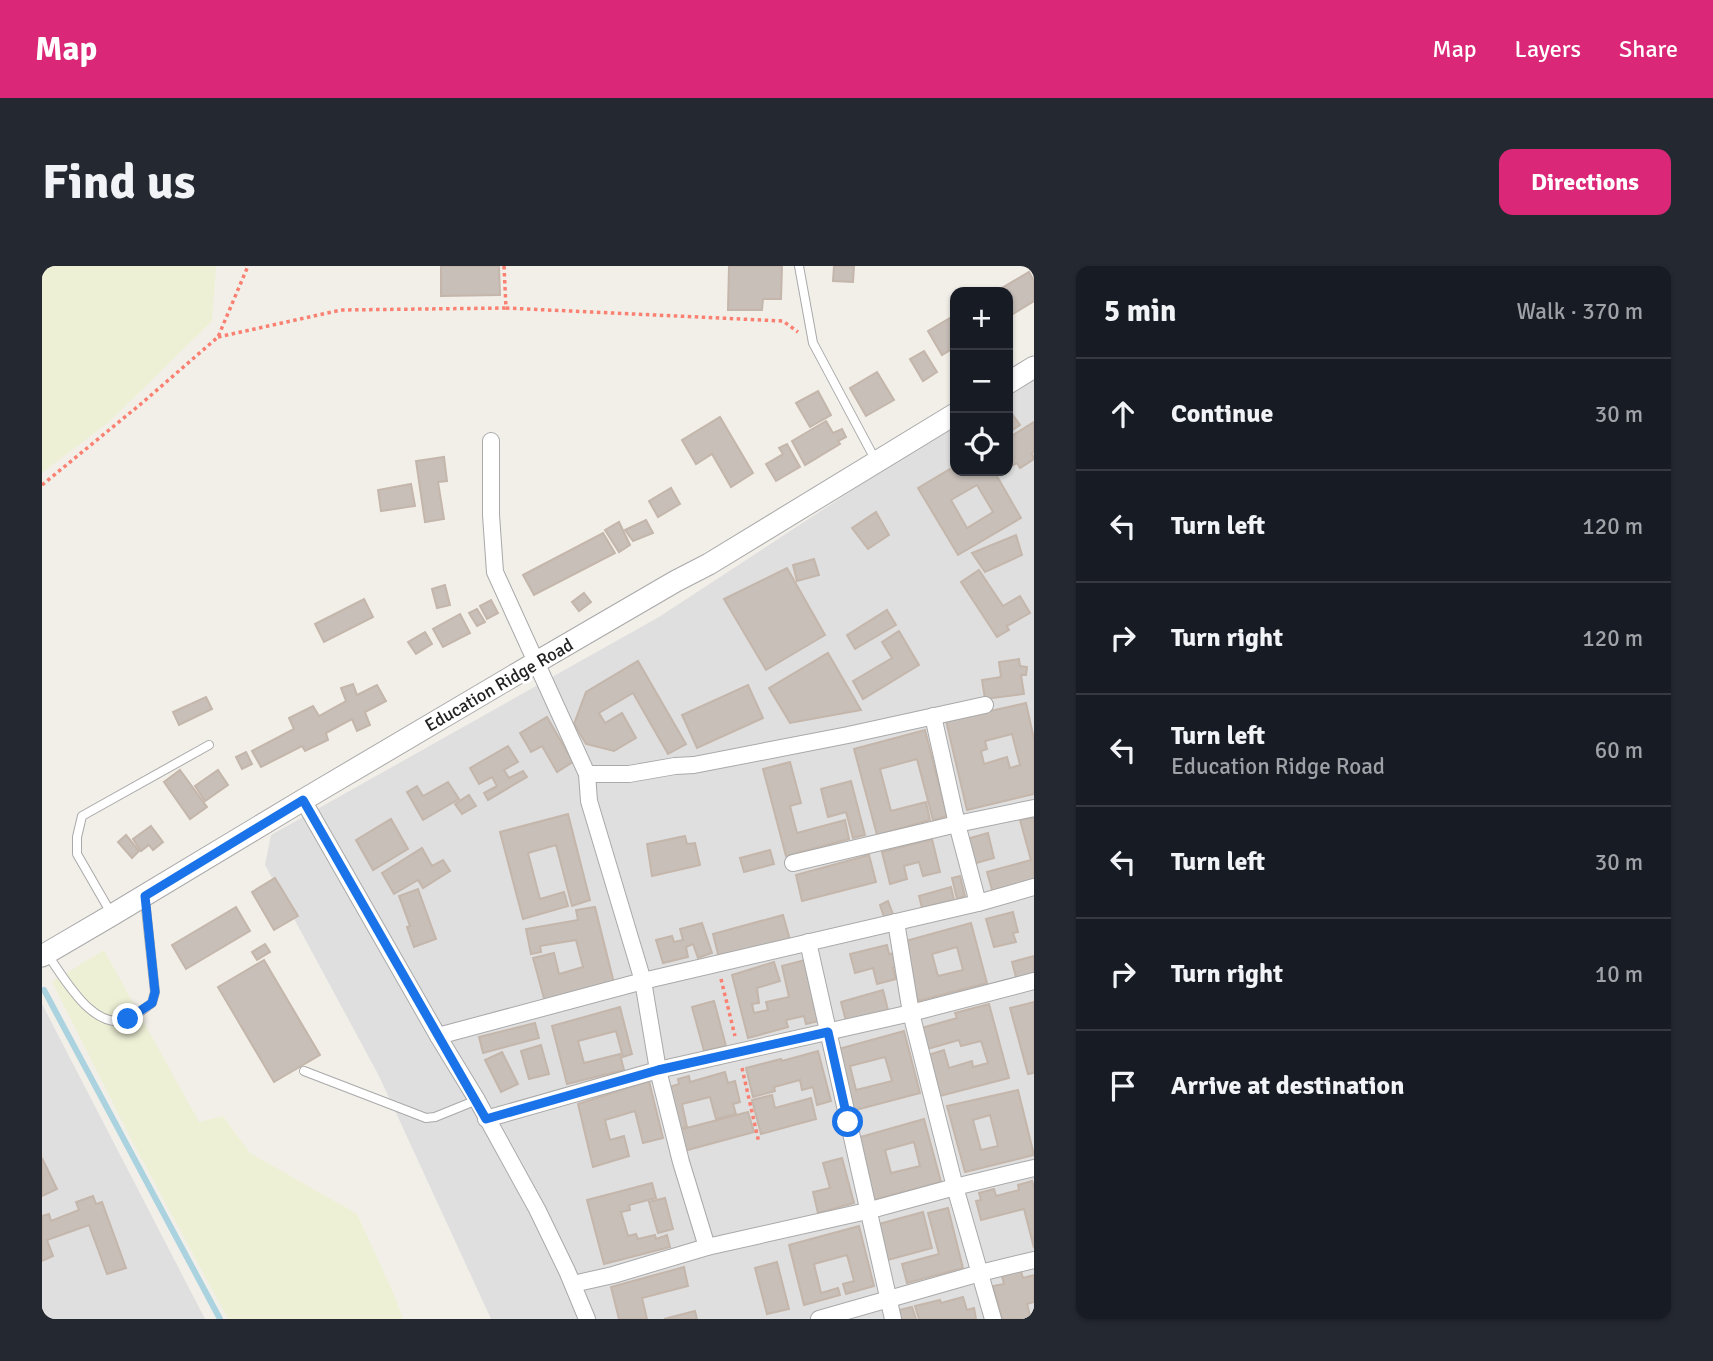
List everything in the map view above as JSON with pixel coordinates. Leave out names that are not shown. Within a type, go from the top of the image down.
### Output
[{"type":"street","points":[[1013,380],[1034,368]]},
{"type":"street","name":"Education Ridge Road","points":[[44,955],[535,663],[740,546],[950,417]]},
{"type":"street","points":[[491,441],[491,515],[495,572],[587,774],[589,801],[643,981],[658,1070],[681,1162],[707,1247]]},
{"type":"street","points":[[587,774],[629,774],[694,765],[985,705]]},
{"type":"street","points":[[933,716],[978,903]]},
{"type":"street","points":[[303,800],[537,1209],[587,1319]]},
{"type":"street","points":[[793,863],[1034,808]]},
{"type":"street","points":[[438,1036],[643,981],[978,903],[1034,887]]},
{"type":"street","points":[[896,922],[911,1013],[955,1187],[993,1319]]},
{"type":"street","points":[[808,942],[893,1319]]},
{"type":"street","points":[[486,1119],[658,1070],[911,1013],[1034,981]]},
{"type":"street","points":[[573,1284],[707,1247],[1034,1168]]},
{"type":"street","points":[[819,1319],[1034,1259]]},
{"type":"lane","points":[[799,266],[814,343],[876,461]]},
{"type":"lane","points":[[112,915],[77,854],[77,837],[82,816],[209,745]]},
{"type":"lane","points":[[44,955],[82,1003],[96,1015],[115,1020],[128,1019],[152,1003],[155,992],[145,896]]},
{"type":"lane","points":[[304,1072],[426,1118],[477,1100]]},
{"type":"path","points":[[42,485],[218,337],[248,266]]},
{"type":"path","points":[[504,266],[506,307]]},
{"type":"path","points":[[218,337],[341,310],[506,307],[783,321],[814,343]]},
{"type":"shaded area","points":[[1034,376],[1034,1319],[491,1319],[379,1076],[265,865],[271,835],[659,617],[950,428],[950,476],[1013,476],[1013,390]]},
{"type":"shaded area","points":[[42,1004],[205,1319],[42,1319]]},
{"type":"green space","points":[[42,266],[217,266],[212,321],[109,422],[42,473]]},
{"type":"green space","points":[[104,950],[199,1122],[223,1116],[250,1153],[357,1214],[403,1319],[228,1319],[132,1141],[52,982]]},
{"type":"building","points":[[441,266],[499,266],[500,295],[441,296]]},
{"type":"building","points":[[729,266],[782,266],[781,299],[763,299],[762,310],[728,310]]},
{"type":"building","points":[[834,266],[854,266],[853,282],[833,281]]},
{"type":"building","points":[[1029,272],[1034,281],[1034,301],[1013,314],[1013,287],[1004,287]]},
{"type":"building","points":[[950,318],[950,350],[942,355],[928,331]]},
{"type":"building","points":[[924,351],[937,372],[923,381],[910,359]]},
{"type":"building","points":[[877,372],[894,400],[866,416],[850,388]]},
{"type":"building","points":[[818,391],[831,415],[810,427],[796,403]]},
{"type":"building","points":[[1013,415],[1020,425],[1013,430]]},
{"type":"building","points":[[720,417],[753,473],[731,487],[712,454],[696,464],[682,440]]},
{"type":"building","points":[[826,421],[833,433],[842,429],[846,437],[838,441],[840,444],[805,465],[792,441]]},
{"type":"building","points":[[1034,422],[1034,459],[1020,468],[1017,463],[1013,465],[1013,435]]},
{"type":"building","points":[[787,444],[800,467],[776,481],[766,464],[783,454],[779,448]]},
{"type":"building","points":[[444,457],[447,481],[438,482],[444,519],[425,522],[416,461]]},
{"type":"building","points":[[950,469],[950,476],[997,476],[1021,518],[958,555],[918,488]],"holes":[[[977,485],[993,512],[967,528],[951,500]]]},
{"type":"building","points":[[411,484],[415,506],[381,511],[378,490]]},
{"type":"building","points":[[671,488],[680,504],[658,517],[649,501]]},
{"type":"building","points":[[876,512],[889,535],[868,549],[852,528]]},
{"type":"building","points":[[646,520],[653,533],[633,541],[625,530]]},
{"type":"building","points":[[619,522],[630,545],[619,552],[605,530]]},
{"type":"building","points":[[603,533],[615,553],[534,595],[523,575]]},
{"type":"building","points":[[1016,535],[1022,555],[985,572],[972,553]]},
{"type":"building","points":[[814,559],[819,575],[797,581],[793,565]]},
{"type":"building","points":[[787,568],[825,635],[766,670],[724,599]]},
{"type":"building","points":[[979,570],[1003,606],[1020,596],[1030,613],[1006,625],[1009,630],[997,637],[961,582]]},
{"type":"building","points":[[445,585],[450,605],[437,608],[432,589]]},
{"type":"building","points":[[584,593],[591,602],[579,611],[572,602]]},
{"type":"building","points":[[364,599],[373,617],[324,642],[315,624]]},
{"type":"building","points":[[491,600],[498,613],[487,619],[480,606]]},
{"type":"building","points":[[477,609],[485,622],[477,626],[469,613]]},
{"type":"building","points":[[887,610],[896,625],[855,649],[847,635]]},
{"type":"building","points":[[460,614],[470,633],[443,647],[433,629]]},
{"type":"building","points":[[899,631],[919,665],[863,699],[853,681],[892,658],[882,642]]},
{"type":"building","points":[[425,632],[432,644],[416,654],[408,642]]},
{"type":"building","points":[[828,653],[861,710],[790,723],[769,688]]},
{"type":"building","points":[[1019,659],[1020,666],[1027,667],[1026,675],[1021,675],[1024,694],[985,699],[982,680],[1001,677],[999,662]]},
{"type":"building","points":[[638,661],[686,744],[668,754],[633,693],[599,713],[605,723],[622,713],[636,738],[614,751],[586,744],[574,724],[586,692]]},
{"type":"building","points":[[353,684],[357,695],[377,685],[386,701],[365,712],[370,725],[357,731],[352,719],[326,733],[328,740],[305,751],[302,746],[261,767],[252,751],[294,729],[289,718],[313,706],[319,716],[346,701],[341,688]]},
{"type":"building","points":[[748,685],[763,718],[697,748],[682,715]]},
{"type":"building","points":[[206,697],[212,709],[179,725],[173,712]]},
{"type":"building","points":[[1026,703],[1034,739],[1034,794],[967,810],[946,721]],"holes":[[[1012,734],[1020,765],[1010,768],[1007,757],[984,764],[981,751],[987,749],[985,741]]]},
{"type":"building","points":[[547,717],[573,762],[557,772],[542,746],[531,752],[520,733]]},
{"type":"building","points":[[925,730],[947,816],[933,820],[917,759],[880,769],[891,811],[926,802],[930,820],[877,835],[854,749]]},
{"type":"building","points":[[508,746],[518,762],[504,770],[509,778],[523,771],[527,777],[488,800],[484,793],[497,786],[492,777],[479,784],[470,768]]},
{"type":"building","points":[[246,752],[252,764],[242,769],[236,757]]},
{"type":"building","points":[[790,762],[801,803],[790,806],[797,833],[845,820],[849,839],[786,856],[763,769]]},
{"type":"building","points":[[180,770],[207,807],[190,819],[164,782]]},
{"type":"building","points":[[218,770],[228,785],[205,801],[195,786]]},
{"type":"building","points":[[851,781],[865,835],[853,838],[846,812],[828,817],[821,789]]},
{"type":"building","points":[[448,782],[459,799],[423,820],[407,792],[417,786],[423,796]]},
{"type":"building","points":[[469,795],[476,806],[462,814],[455,804]]},
{"type":"building","points":[[568,814],[590,900],[572,906],[556,845],[528,853],[540,899],[564,892],[568,906],[523,919],[500,832]]},
{"type":"building","points":[[1034,817],[1034,882],[993,893],[987,872],[1031,860],[1020,820]]},
{"type":"building","points":[[391,819],[408,849],[373,870],[356,840]]},
{"type":"building","points":[[151,826],[163,842],[153,850],[149,845],[141,851],[133,839]]},
{"type":"building","points":[[988,833],[994,858],[969,865],[963,840]]},
{"type":"building","points":[[126,835],[139,851],[132,858],[118,842]]},
{"type":"building","points":[[685,836],[687,844],[695,843],[700,865],[652,876],[647,844]]},
{"type":"building","points":[[932,839],[940,872],[923,876],[919,862],[904,866],[907,879],[890,884],[882,852]]},
{"type":"building","points":[[422,848],[432,866],[443,860],[450,871],[423,888],[418,880],[394,894],[382,873]]},
{"type":"building","points":[[770,850],[774,864],[744,872],[740,858]]},
{"type":"building","points":[[869,855],[876,882],[802,901],[796,875]]},
{"type":"building","points":[[960,876],[965,896],[957,899],[952,878]]},
{"type":"building","points":[[275,878],[298,916],[274,930],[252,892]]},
{"type":"building","points":[[951,887],[954,900],[922,908],[919,896]]},
{"type":"building","points":[[418,889],[436,939],[414,947],[399,896]]},
{"type":"building","points":[[888,901],[894,917],[885,920],[880,905]]},
{"type":"building","points":[[236,907],[250,931],[186,969],[172,945]]},
{"type":"building","points":[[595,907],[614,983],[545,1002],[533,958],[554,953],[559,974],[583,967],[576,940],[540,946],[541,952],[531,954],[526,929],[578,920],[576,910]]},
{"type":"building","points":[[1013,912],[1018,932],[1013,933],[1016,942],[994,947],[986,919]]},
{"type":"building","points":[[783,915],[790,940],[719,958],[713,934]]},
{"type":"building","points":[[702,923],[712,953],[698,958],[693,944],[686,947],[688,957],[663,963],[656,940],[672,936],[674,942],[683,940],[680,929]]},
{"type":"building","points":[[971,923],[987,983],[918,1001],[902,942]],"holes":[[[957,947],[963,970],[938,976],[932,954]]]},
{"type":"building","points":[[265,944],[270,952],[257,960],[252,952]]},
{"type":"building","points":[[887,945],[889,954],[895,953],[899,967],[893,968],[896,979],[877,984],[873,968],[855,973],[850,954]]},
{"type":"building","points":[[1034,956],[1034,977],[1017,981],[1012,962]]},
{"type":"building","points":[[264,960],[320,1055],[274,1082],[218,987]]},
{"type":"building","points":[[805,960],[819,1021],[806,1024],[804,1016],[786,1020],[788,1027],[748,1038],[732,975],[774,962],[780,981],[757,988],[759,1003],[752,1004],[754,1013],[768,1010],[766,1002],[789,997],[782,966]]},
{"type":"building","points":[[883,990],[888,1010],[846,1021],[841,1002]]},
{"type":"building","points":[[714,1001],[726,1046],[704,1051],[692,1007]]},
{"type":"building","points":[[1034,1002],[1034,1073],[1028,1074],[1010,1008]]},
{"type":"building","points":[[989,1004],[1009,1078],[936,1097],[925,1056],[944,1050],[949,1068],[972,1061],[973,1067],[988,1063],[981,1041],[961,1046],[959,1040],[924,1050],[918,1029],[957,1018],[955,1013]]},
{"type":"building","points":[[620,1007],[632,1054],[623,1057],[616,1031],[578,1041],[584,1063],[620,1054],[624,1070],[567,1084],[552,1026]]},
{"type":"building","points":[[535,1023],[539,1038],[483,1053],[479,1037]]},
{"type":"building","points":[[904,1031],[920,1093],[852,1111],[835,1050]],"holes":[[[885,1057],[892,1081],[856,1090],[850,1066]]]},
{"type":"building","points":[[541,1045],[549,1074],[529,1079],[521,1051]]},
{"type":"building","points":[[818,1051],[831,1101],[817,1105],[813,1087],[802,1090],[800,1080],[774,1087],[775,1091],[753,1097],[746,1068]]},
{"type":"building","points":[[502,1052],[518,1084],[501,1092],[485,1060]]},
{"type":"building","points":[[725,1072],[728,1083],[735,1081],[740,1102],[733,1104],[736,1114],[716,1119],[710,1097],[682,1104],[687,1127],[678,1129],[667,1088],[679,1084],[678,1079],[689,1076],[690,1082]]},
{"type":"building","points":[[649,1081],[663,1138],[643,1143],[635,1111],[605,1120],[610,1140],[624,1136],[629,1156],[593,1167],[578,1104]]},
{"type":"building","points":[[1018,1090],[1034,1155],[965,1172],[947,1106]],"holes":[[[990,1115],[998,1146],[981,1150],[973,1120]]]},
{"type":"building","points":[[772,1095],[775,1108],[811,1098],[816,1119],[761,1134],[752,1100]]},
{"type":"building","points":[[748,1112],[754,1132],[684,1151],[679,1130]]},
{"type":"building","points":[[924,1119],[941,1182],[873,1200],[857,1138]],"holes":[[[914,1142],[920,1166],[891,1173],[885,1150]]]},
{"type":"building","points":[[42,1158],[57,1189],[42,1196]]},
{"type":"building","points":[[842,1158],[854,1203],[818,1213],[813,1192],[830,1188],[823,1163]]},
{"type":"building","points":[[1032,1181],[1034,1248],[1024,1209],[981,1220],[976,1201],[981,1200],[979,1193],[994,1189],[996,1196],[1019,1190],[1018,1185]]},
{"type":"building","points":[[652,1183],[656,1198],[629,1205],[630,1210],[621,1212],[628,1236],[636,1234],[638,1239],[655,1235],[656,1239],[667,1235],[670,1247],[604,1264],[587,1200]]},
{"type":"building","points":[[93,1196],[96,1204],[102,1202],[126,1268],[107,1274],[89,1225],[47,1240],[53,1256],[42,1261],[42,1216],[49,1214],[51,1221],[79,1210],[76,1202]]},
{"type":"building","points":[[665,1198],[673,1229],[658,1233],[649,1202]]},
{"type":"building","points":[[948,1208],[963,1268],[907,1283],[902,1264],[939,1254],[928,1213]]},
{"type":"building","points":[[923,1212],[932,1248],[884,1261],[875,1225]]},
{"type":"building","points":[[859,1226],[874,1286],[846,1294],[843,1284],[854,1281],[847,1255],[814,1264],[821,1293],[838,1288],[840,1295],[804,1305],[789,1245]]},
{"type":"building","points":[[777,1262],[789,1309],[767,1314],[755,1268]]},
{"type":"building","points":[[684,1267],[688,1286],[642,1298],[647,1319],[619,1319],[611,1287]]},
{"type":"building","points":[[1020,1268],[1023,1278],[1034,1275],[1034,1302],[1027,1304],[1031,1319],[1002,1319],[993,1286],[1004,1284],[1001,1273]]},
{"type":"building","points":[[963,1297],[967,1310],[974,1308],[976,1319],[919,1319],[915,1306]]},
{"type":"building","points":[[912,1307],[916,1319],[897,1319],[895,1311]]},
{"type":"building","points":[[695,1311],[697,1319],[664,1319]]},
{"type":"waterway","points":[[44,990],[220,1319]]},
{"type":"route","points":[[128,1019],[152,1003],[155,992],[145,896],[303,800],[486,1119],[658,1070],[828,1032],[848,1122]]}]
